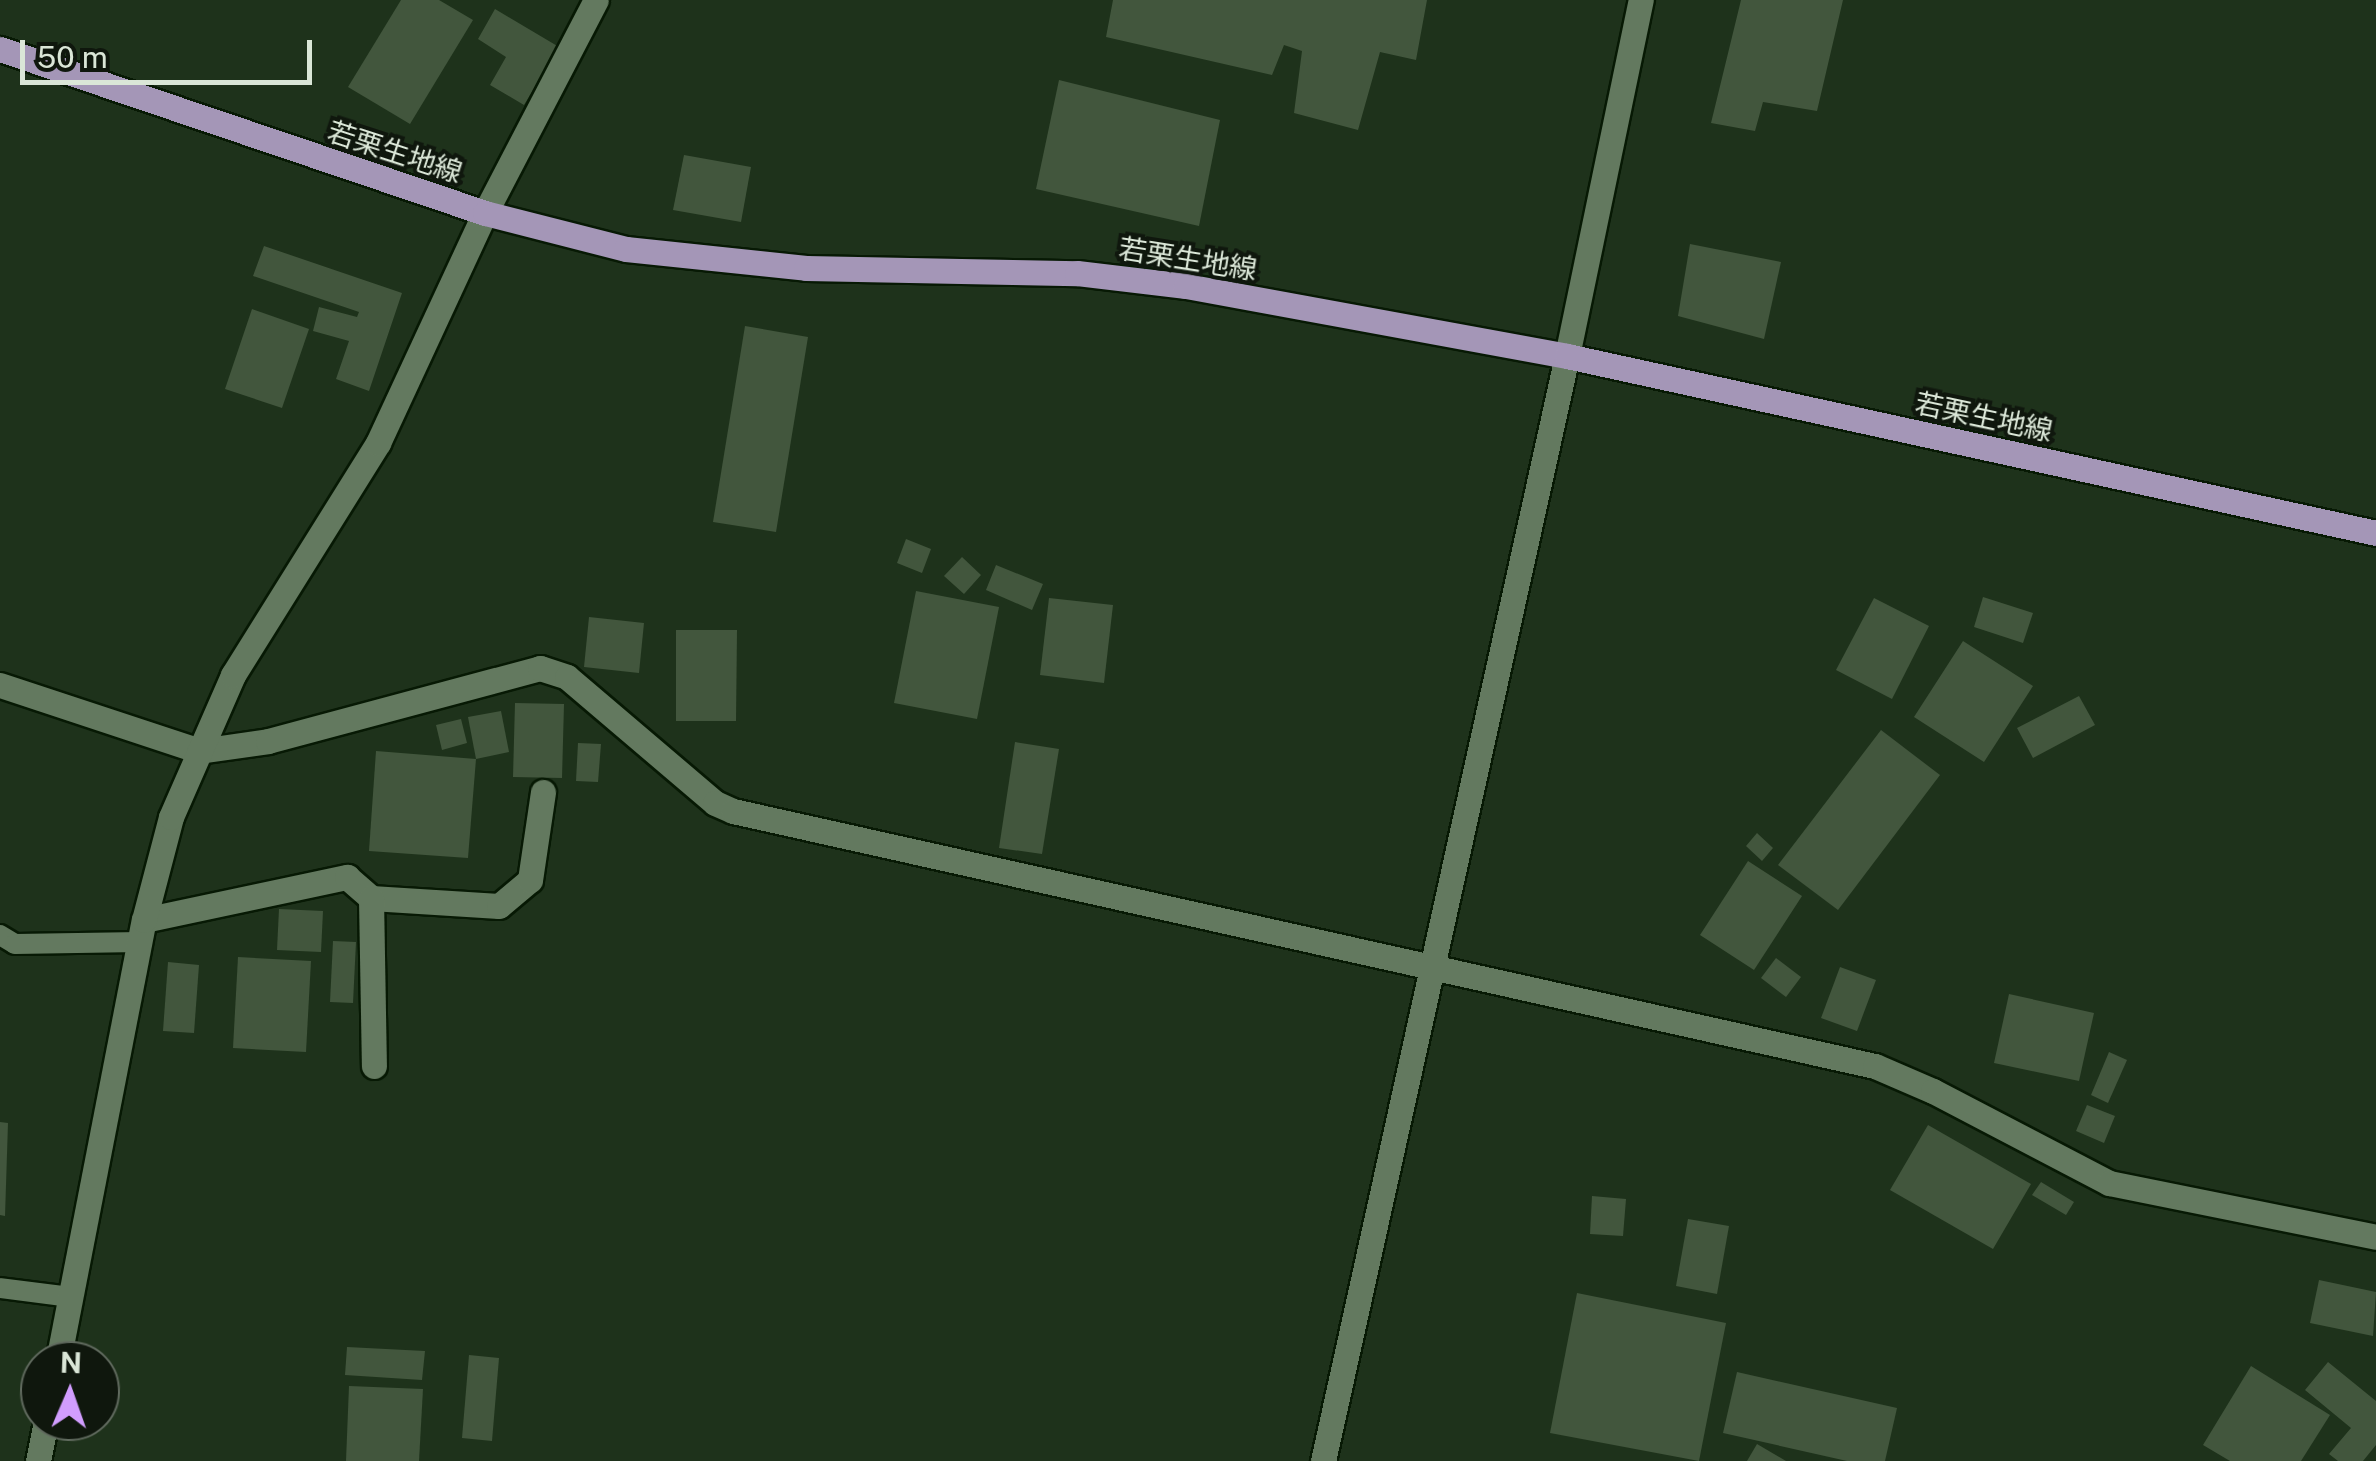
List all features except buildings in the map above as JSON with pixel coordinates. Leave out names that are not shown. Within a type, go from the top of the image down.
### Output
[{"type":"main road","name":"若栗生地線","points":[[0,49],[485,213],[626,249],[806,268],[1077,273],[1186,286],[1568,356],[2376,533]]},
{"type":"street","points":[[62,1341],[142,931],[172,817],[233,675],[378,443],[485,213],[596,0]]},
{"type":"street","points":[[1323,1461],[1568,356],[1641,0]]},
{"type":"street","points":[[0,686],[199,752],[268,741],[540,668],[567,676],[715,803],[733,811],[1876,1066],[1933,1091],[2108,1183],[2376,1238]]},
{"type":"street","points":[[142,931],[346,877],[371,898],[498,906],[530,880],[543,792]]},
{"type":"street","points":[[371,898],[374,1066]]},
{"type":"lane","points":[[0,935],[15,944],[142,931]]},
{"type":"lane","points":[[0,1288],[70,1297]]}]
